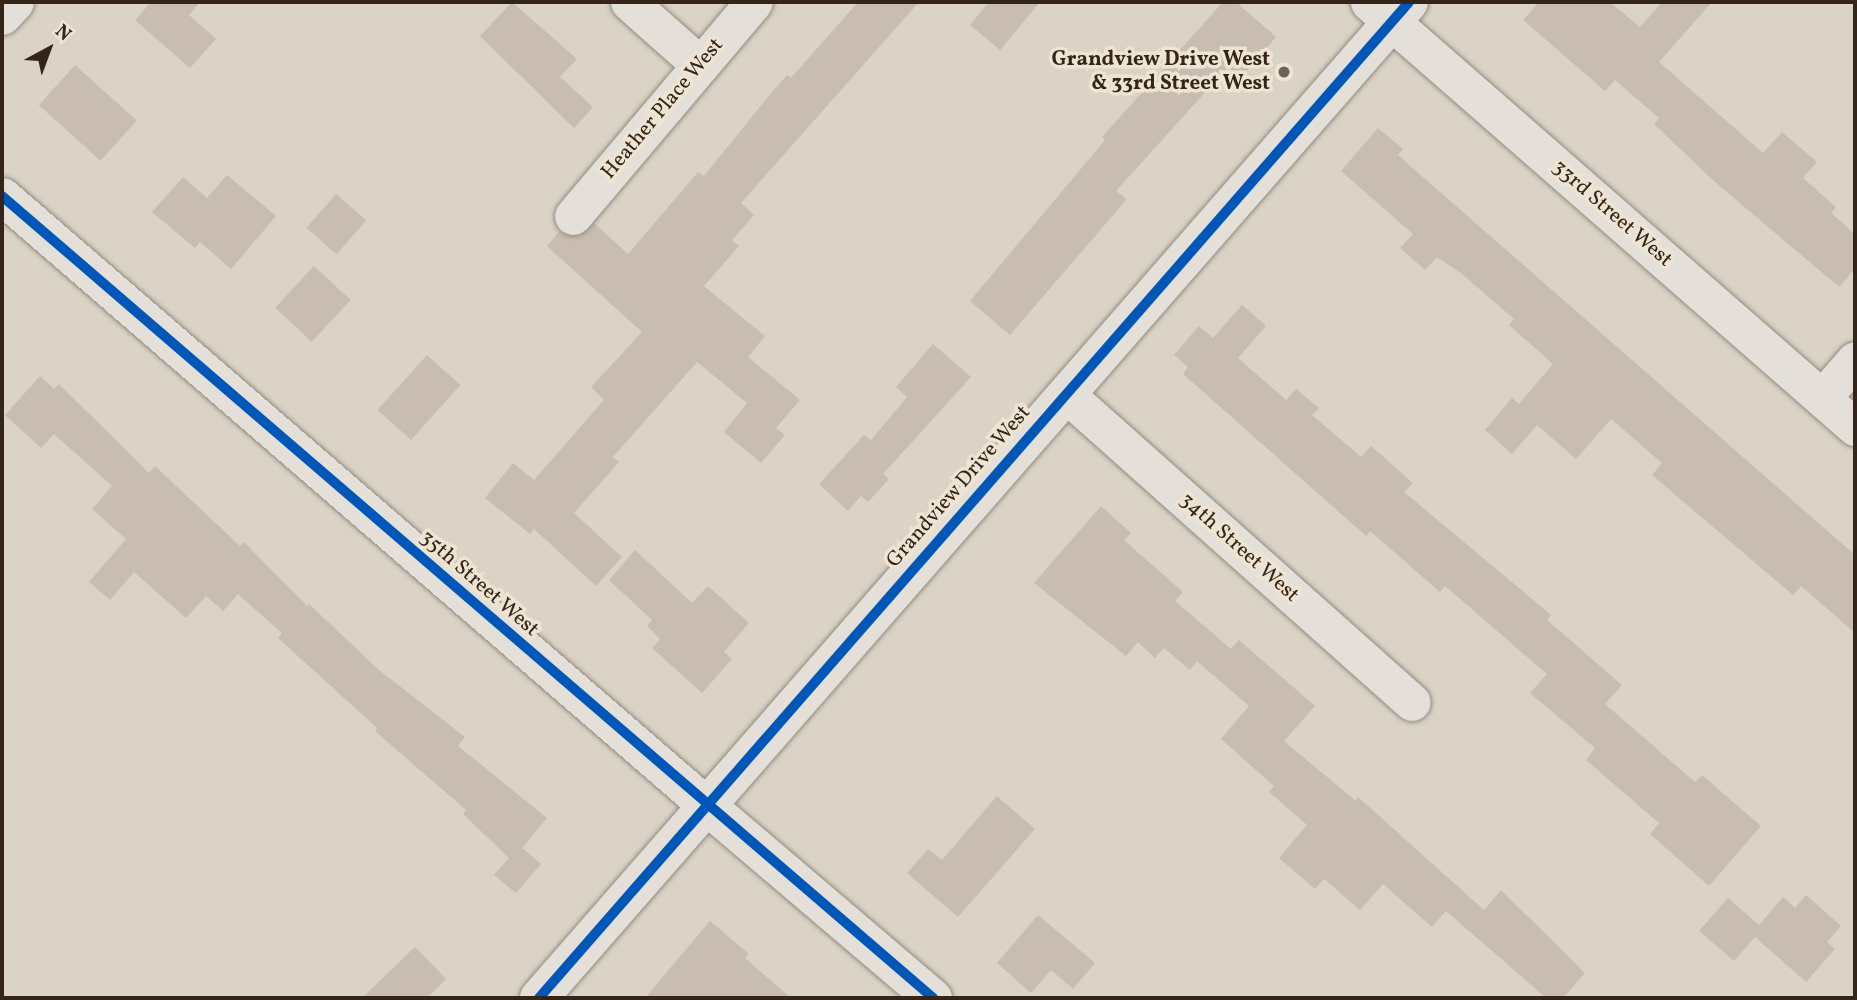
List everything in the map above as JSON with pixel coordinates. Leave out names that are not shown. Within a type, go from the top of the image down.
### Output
[{"type":"street","points":[[2,16],[15,2]]},
{"type":"street","points":[[629,2],[699,64]]},
{"type":"street","name":"Heather Place West","points":[[573,216],[754,2]]},
{"type":"street","name":"Grandview Drive West","points":[[539,998],[1066,394],[1390,8]]},
{"type":"street","name":"33rd Street West","points":[[1390,8],[1855,427]]},
{"type":"street","name":"35th Street West","points":[[2,196],[933,998]]},
{"type":"street","points":[[1822,398],[1855,360]]},
{"type":"street","name":"34th Street West","points":[[1066,394],[1412,702]]},
{"type":"building","points":[[151,2],[200,2],[189,15],[216,39],[190,68],[135,20]]},
{"type":"building","points":[[512,2],[577,59],[560,77],[593,107],[574,128],[480,36]]},
{"type":"building","points":[[858,2],[919,2],[741,203],[754,215],[732,240],[739,246],[704,286],[765,336],[748,357],[800,400],[776,428],[785,435],[761,463],[724,432],[747,403],[697,362],[613,457],[619,462],[574,513],[622,557],[596,586],[534,529],[530,534],[485,498],[513,463],[534,480],[604,400],[591,387],[642,332],[547,246],[559,232],[579,236],[594,223],[628,254],[698,172],[704,176],[787,75],[791,78]]},
{"type":"building","points":[[989,2],[1040,2],[1000,50],[970,25]]},
{"type":"building","points":[[1223,2],[1236,2],[1276,37],[1241,78],[1228,67],[1116,191],[1127,199],[1010,335],[970,301],[1105,140],[1102,137]]},
{"type":"building","points":[[1539,2],[1610,2],[1640,27],[1662,2],[1712,2],[1659,62],[1763,153],[1782,132],[1817,162],[1803,178],[1836,207],[1831,213],[1855,234],[1855,269],[1839,287],[1715,182],[1654,124],[1659,118],[1615,80],[1605,91],[1523,20]]},
{"type":"building","points":[[75,65],[137,121],[101,161],[39,105]]},
{"type":"building","points":[[1378,128],[1403,149],[1398,155],[1855,555],[1855,633],[1801,586],[1793,595],[1652,475],[1662,463],[1611,419],[1576,459],[1537,425],[1512,454],[1485,430],[1512,398],[1519,404],[1553,364],[1509,325],[1514,319],[1462,274],[1437,257],[1425,270],[1400,248],[1413,234],[1341,171]]},
{"type":"building","points":[[227,175],[276,216],[231,269],[200,242],[195,248],[152,212],[183,177],[207,198]]},
{"type":"building","points":[[336,194],[366,220],[337,254],[306,228]]},
{"type":"building","points":[[314,266],[351,300],[312,342],[275,308]]},
{"type":"building","points":[[1242,305],[1266,326],[1238,358],[1286,400],[1296,389],[1319,408],[1312,415],[1361,457],[1371,446],[1413,483],[1404,492],[1551,615],[1547,620],[1622,685],[1605,704],[1695,782],[1702,775],[1761,826],[1709,886],[1650,834],[1659,823],[1586,760],[1595,748],[1530,693],[1547,674],[1445,586],[1440,592],[1370,531],[1366,536],[1183,374],[1188,367],[1174,355],[1199,326],[1213,338]]},
{"type":"building","points":[[933,344],[971,377],[883,474],[889,479],[868,502],[861,496],[848,511],[819,484],[864,435],[871,440],[907,397],[896,387]]},
{"type":"building","points":[[427,355],[460,385],[411,440],[377,410]]},
{"type":"building","points":[[40,376],[54,389],[59,384],[149,473],[155,466],[240,546],[244,542],[307,606],[309,604],[379,670],[465,737],[458,746],[547,818],[522,848],[541,864],[516,893],[494,875],[509,858],[463,814],[466,810],[375,731],[377,728],[278,638],[282,633],[238,594],[223,611],[206,596],[186,618],[134,572],[110,600],[89,582],[126,539],[92,509],[112,486],[54,434],[41,448],[5,415]]},
{"type":"building","points":[[1101,506],[1131,533],[1124,540],[1183,592],[1175,601],[1231,649],[1239,640],[1315,706],[1284,741],[1356,801],[1358,797],[1484,910],[1501,890],[1585,973],[1563,998],[1546,998],[1446,911],[1432,927],[1383,884],[1360,910],[1324,879],[1315,889],[1279,858],[1307,825],[1269,792],[1274,786],[1221,739],[1249,706],[1197,661],[1190,670],[1164,648],[1155,658],[1138,642],[1126,656],[1034,583]]},
{"type":"building","points":[[635,550],[692,603],[708,586],[749,623],[724,652],[732,659],[702,693],[652,648],[660,639],[647,626],[652,620],[609,580]]},
{"type":"building","points":[[997,796],[1035,829],[958,917],[907,873],[928,849],[942,860]]},
{"type":"building","points":[[1806,895],[1841,926],[1827,942],[1835,949],[1806,982],[1755,937],[1734,961],[1699,931],[1728,898],[1759,925],[1783,897],[1795,908]]},
{"type":"building","points":[[1038,915],[1095,963],[1073,989],[1051,970],[1031,993],[997,963]]},
{"type":"building","points":[[710,921],[749,954],[745,958],[791,998],[645,998]]},
{"type":"building","points":[[415,947],[446,979],[427,998],[362,998]]},
{"type":"cycle path","points":[[539,998],[1409,2]]},
{"type":"cycle path","points":[[2,196],[933,998]]},
{"type":"place","name":"Grandview Drive West & 33rd Street West","points":[[1284,72]]}]
